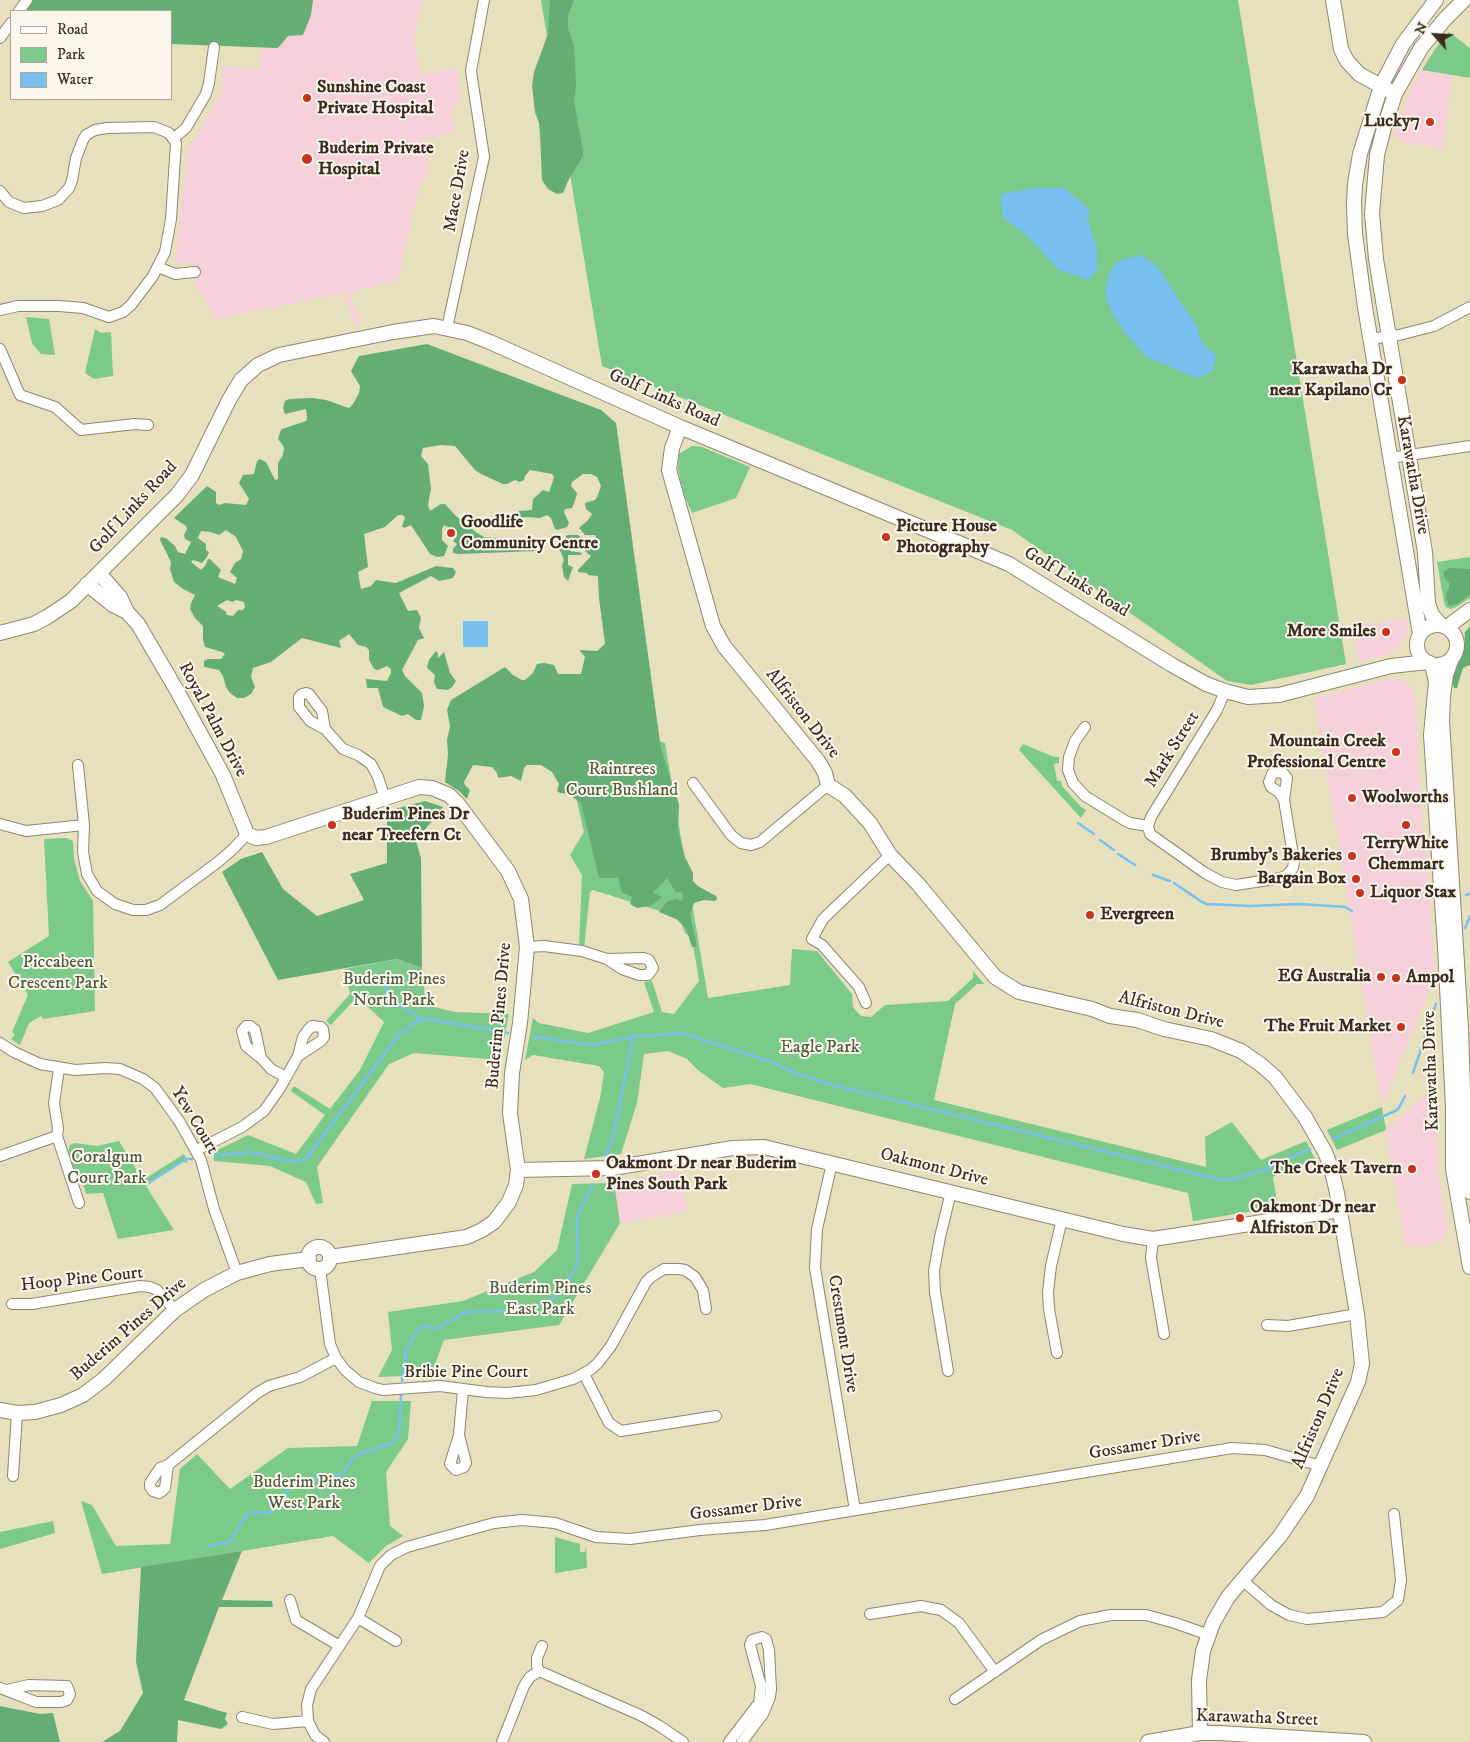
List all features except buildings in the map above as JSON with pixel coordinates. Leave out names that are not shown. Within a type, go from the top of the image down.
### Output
[{"type":"street","name":"Mace Drive","points":[[448,328],[484,157],[471,71],[484,0]]},
{"type":"street","points":[[1332,0],[1341,49],[1347,62],[1359,74],[1394,94]]},
{"type":"street","name":"Karawatha Drive","points":[[1419,641],[1370,339],[1355,234],[1354,203],[1356,174],[1360,154],[1380,86],[1395,57],[1421,18],[1436,0]]},
{"type":"street","name":"Karawatha Drive","points":[[1421,18],[1441,0]]},
{"type":"street","name":"Karawatha Drive","points":[[1448,630],[1432,615],[1428,603],[1424,552],[1389,336],[1372,213],[1374,179],[1381,138],[1394,94],[1420,48],[1459,2]]},
{"type":"street","points":[[0,38],[10,24]]},
{"type":"street","points":[[174,138],[186,128],[206,94],[214,47]]},
{"type":"street","points":[[0,191],[9,202],[24,208],[42,206],[58,200],[69,188],[72,181],[76,158],[82,140],[86,135],[95,130],[150,126],[165,130],[174,138],[177,152],[170,225],[165,252],[158,267],[131,306],[114,316],[105,316],[83,308],[59,306],[18,306],[0,310]]},
{"type":"street","points":[[1356,174],[1362,186],[1371,184],[1374,179]]},
{"type":"street","points":[[158,267],[175,274],[195,272]]},
{"type":"street","points":[[1370,339],[1434,326],[1470,307]]},
{"type":"street","name":"Golf Links Road","points":[[0,633],[22,628],[47,618],[71,601],[177,494],[192,475],[241,380],[258,365],[279,355],[434,326],[467,333],[490,342],[680,427],[1009,564],[1172,665],[1206,684],[1225,691],[1248,696],[1280,695],[1391,666],[1430,663]]},
{"type":"street","points":[[0,349],[20,395],[55,407],[79,429],[84,431],[127,425],[148,425]]},
{"type":"street","name":"Alfriston Drive","points":[[680,427],[671,453],[669,470],[713,626],[724,646],[818,762],[825,773],[828,785],[845,796],[864,816],[890,855],[918,884],[995,976],[1007,986],[1019,992],[1092,1009],[1110,1016],[1133,1019],[1164,1029],[1211,1039],[1241,1051],[1275,1077],[1305,1117],[1318,1138],[1331,1167],[1357,1314],[1362,1364],[1358,1382],[1307,1496],[1280,1536],[1242,1580],[1222,1608],[1208,1635],[1199,1680],[1200,1733]]},
{"type":"street","points":[[1390,458],[1470,446]]},
{"type":"street","name":"Royal Palm Drive","points":[[99,573],[120,597],[128,612],[138,624],[223,775],[247,834]]},
{"type":"street","name":"Royal Palm Drive","points":[[87,584],[113,605],[128,612]]},
{"type":"street","points":[[1448,630],[1470,610]]},
{"type":"street","points":[[1448,630],[1456,648],[1452,658],[1443,664],[1430,663],[1423,659],[1419,641],[1429,626],[1448,630],[1462,626],[1470,619]]},
{"type":"street","name":"Golf Links Road","points":[[1391,666],[1419,641]]},
{"type":"street","name":"Karawatha Drive","points":[[1452,658],[1446,675],[1442,721],[1456,938],[1447,994],[1453,1107],[1453,1169],[1470,1267]]},
{"type":"street","name":"Karawatha Drive","points":[[1430,663],[1436,682],[1431,735],[1452,966],[1465,1153],[1470,1192]]},
{"type":"street","name":"Mark Street","points":[[1148,826],[1151,817],[1217,710],[1225,691]]},
{"type":"street","points":[[1086,727],[1075,741],[1069,756],[1068,770],[1073,784],[1085,796],[1124,820],[1148,826],[1150,834],[1156,840],[1222,882],[1236,885],[1281,878],[1287,875],[1293,868],[1294,861],[1284,800]]},
{"type":"street","points":[[325,729],[343,749],[358,755],[371,764],[378,777],[385,799]]},
{"type":"street","points":[[78,766],[84,825],[83,852],[87,874],[97,891],[116,904],[133,910],[146,910],[160,905],[218,862],[247,834]]},
{"type":"street","points":[[693,783],[731,835],[741,843],[750,845],[760,842],[828,785]]},
{"type":"street","name":"Buderim Pines Drive","points":[[247,834],[256,838],[266,837],[419,788],[432,788],[449,795],[458,804],[508,871],[521,899],[527,947],[520,1023],[512,1073],[510,1113],[518,1170],[514,1193],[505,1210],[494,1222],[476,1233],[457,1240],[330,1257]]},
{"type":"street","points":[[0,824],[26,831],[84,825]]},
{"type":"street","points":[[866,1003],[858,987],[822,945],[812,939],[816,928],[823,919],[890,855]]},
{"type":"street","points":[[527,947],[559,947],[582,951],[607,959]]},
{"type":"street","name":"Yew Court","points":[[0,1042],[33,1062],[59,1069],[120,1069],[143,1079],[161,1095],[197,1150],[208,1180],[214,1209],[237,1273]]},
{"type":"street","points":[[197,1150],[242,1127],[257,1117],[276,1096],[298,1056]]},
{"type":"street","points":[[261,1058],[271,1069],[286,1077]]},
{"type":"street","points":[[59,1069],[54,1103],[58,1128],[57,1136],[79,1203]]},
{"type":"street","points":[[0,1156],[57,1136]]},
{"type":"street","name":"Oakmont Drive","points":[[518,1170],[613,1168],[753,1146],[779,1150],[1131,1236],[1153,1239],[1340,1210]]},
{"type":"street","name":"Crestmont Drive","points":[[832,1163],[817,1229],[815,1268],[855,1510]]},
{"type":"street","points":[[948,1371],[935,1292],[934,1271],[940,1237],[952,1192]]},
{"type":"street","points":[[1057,1353],[1048,1292],[1051,1266],[1062,1219]]},
{"type":"street","points":[[1153,1239],[1151,1258],[1164,1334]]},
{"type":"street","points":[[318,1247],[325,1248],[330,1257],[329,1263],[320,1269],[311,1265],[309,1259],[310,1253],[318,1247]]},
{"type":"street","name":"Buderim Pines Drive","points":[[0,1410],[16,1413],[35,1412],[61,1405],[83,1396],[104,1379],[175,1310],[204,1290],[237,1273],[270,1264],[309,1259]]},
{"type":"street","name":"Bribie Pine Court","points":[[320,1269],[330,1344],[336,1358],[352,1377],[375,1388],[392,1390],[420,1386],[440,1386],[497,1393],[522,1392],[550,1386],[584,1374],[605,1355],[646,1282],[657,1272],[671,1268],[690,1273],[699,1282],[703,1290],[706,1309]]},
{"type":"street","name":"Hoop Pine Court","points":[[12,1304],[32,1304],[140,1286],[157,1290],[175,1310]]},
{"type":"street","points":[[1267,1325],[1288,1326],[1357,1314]]},
{"type":"street","points":[[168,1465],[263,1389],[300,1377],[336,1358]]},
{"type":"street","points":[[584,1374],[609,1423],[621,1431],[716,1416]]},
{"type":"street","points":[[459,1435],[463,1390]]},
{"type":"street","points":[[13,1476],[16,1413]]},
{"type":"street","name":"Gossamer Drive","points":[[308,1721],[307,1704],[311,1689],[338,1645],[358,1618],[380,1566],[391,1555],[407,1547],[494,1524],[522,1520],[555,1523],[596,1537],[630,1539],[700,1530],[765,1525],[1232,1448],[1265,1450],[1321,1466]]},
{"type":"street","points":[[1242,1580],[1271,1605],[1289,1615],[1307,1619],[1383,1612],[1398,1600],[1401,1580],[1394,1514]]},
{"type":"street","points":[[290,1600],[296,1620],[338,1645]]},
{"type":"street","points":[[870,1614],[921,1606],[942,1610],[958,1623],[995,1672]]},
{"type":"street","points":[[955,1699],[1041,1640],[1080,1621],[1111,1615],[1146,1615],[1208,1635]]},
{"type":"street","points":[[358,1618],[396,1641]]},
{"type":"street","points":[[729,1742],[759,1703],[761,1686],[750,1645],[752,1640],[762,1637],[766,1639],[769,1650],[770,1698],[763,1714],[742,1742]]},
{"type":"street","points":[[542,1646],[536,1666],[539,1671],[640,1715],[683,1742]]},
{"type":"street","points":[[502,1742],[524,1686],[530,1677],[539,1671]]},
{"type":"street","points":[[29,1685],[67,1686],[70,1694],[67,1700],[61,1702],[36,1702],[3,1689],[29,1685]]},
{"type":"street","points":[[242,1717],[273,1724],[308,1721],[315,1735],[324,1742]]},
{"type":"street","name":"Karawatha Street","points":[[1148,1742],[1200,1733],[1316,1741],[1364,1742]]},
{"type":"shaded area","name":"Buderim Private Hospital","points":[[272,0],[422,0],[414,38],[420,74],[457,68],[461,100],[451,108],[455,132],[424,139],[430,169],[418,192],[398,281],[349,292],[361,326],[356,327],[344,293],[216,319],[195,286],[194,261],[181,264],[175,261],[188,149],[221,94],[223,67],[260,68],[262,46]]},
{"type":"shaded area","points":[[1422,70],[1452,75],[1443,148],[1401,142],[1402,138],[1393,137],[1412,86]]},
{"type":"shaded area","points":[[1407,619],[1408,633],[1399,646],[1387,655],[1359,662],[1353,627]]},
{"type":"shaded area","points":[[1388,679],[1402,680],[1410,686],[1416,697],[1423,836],[1426,845],[1435,975],[1382,1107],[1314,698]]},
{"type":"shaded area","points":[[1435,1085],[1439,1178],[1448,1230],[1441,1242],[1415,1247],[1414,1244],[1405,1246],[1386,1130]]},
{"type":"shaded area","points":[[680,1170],[687,1212],[620,1223],[614,1183]]},
{"type":"green space","points":[[30,0],[313,0],[311,15],[303,35],[288,36],[278,48],[172,44],[172,10],[25,10]]},
{"type":"green space","points":[[541,0],[1238,0],[1346,664],[1251,685],[1227,681],[1012,530],[602,366]]},
{"type":"green space","points":[[550,0],[574,0],[568,16],[568,29],[574,45],[576,85],[574,102],[583,151],[583,156],[563,193],[557,194],[548,189],[542,180],[539,123],[535,112],[532,86],[534,72],[548,34]]},
{"type":"green space","points":[[1449,32],[1470,48],[1470,78],[1422,70],[1435,49]]},
{"type":"green space","points":[[26,317],[49,319],[55,355],[41,354],[32,343]]},
{"type":"green space","points":[[95,329],[101,333],[111,332],[113,376],[94,379],[85,373]]},
{"type":"green space","name":"Raintrees Court Bushland","points":[[427,344],[601,410],[616,423],[661,749],[679,804],[678,830],[685,857],[693,873],[693,881],[716,896],[717,899],[715,901],[704,900],[694,903],[690,913],[697,947],[692,947],[686,928],[676,919],[659,912],[666,902],[676,899],[683,901],[682,892],[676,893],[667,878],[653,893],[662,897],[650,906],[637,908],[630,904],[632,897],[622,893],[618,878],[599,878],[581,803],[568,794],[557,791],[559,784],[552,772],[541,765],[527,765],[524,768],[521,781],[511,776],[498,778],[497,773],[492,767],[473,765],[464,782],[470,790],[467,799],[445,782],[448,754],[447,740],[450,726],[447,710],[451,700],[505,667],[522,680],[525,680],[533,673],[537,664],[544,663],[554,665],[558,674],[581,674],[585,657],[580,650],[597,651],[605,644],[598,576],[578,572],[591,556],[585,551],[584,542],[573,545],[570,551],[583,553],[580,555],[568,555],[568,565],[573,567],[568,581],[564,577],[562,566],[564,560],[559,548],[567,535],[578,535],[589,543],[596,537],[595,535],[585,535],[579,528],[592,514],[586,509],[585,503],[595,500],[597,497],[601,486],[597,477],[591,474],[583,474],[572,482],[571,486],[577,493],[576,498],[572,508],[565,509],[564,512],[569,523],[567,527],[557,530],[551,518],[547,515],[540,518],[518,518],[515,516],[519,511],[532,510],[533,499],[543,490],[549,492],[554,477],[552,474],[530,470],[524,480],[520,482],[515,480],[503,484],[475,470],[455,446],[441,445],[423,448],[421,456],[428,464],[431,489],[428,505],[430,511],[441,504],[445,504],[456,516],[484,537],[500,538],[512,542],[528,542],[537,546],[537,551],[453,553],[453,549],[457,544],[453,541],[457,536],[457,532],[444,525],[442,540],[448,546],[444,556],[437,557],[430,554],[411,525],[404,528],[402,526],[405,518],[403,515],[398,515],[385,527],[364,534],[368,567],[358,572],[361,589],[371,586],[376,580],[396,583],[436,566],[453,568],[456,572],[453,578],[439,581],[431,576],[399,593],[408,611],[417,610],[421,618],[419,628],[424,638],[418,640],[402,670],[405,676],[422,693],[424,706],[421,720],[416,720],[408,714],[402,716],[383,707],[378,688],[367,688],[366,679],[387,681],[391,669],[387,666],[378,670],[374,669],[369,660],[369,650],[358,645],[349,634],[339,641],[341,648],[302,638],[271,662],[253,668],[251,677],[255,687],[251,694],[244,698],[237,698],[230,693],[219,670],[204,667],[204,661],[208,659],[221,659],[225,654],[205,647],[203,626],[190,609],[195,595],[174,582],[170,569],[171,562],[160,540],[161,537],[167,539],[175,546],[178,552],[185,554],[191,542],[185,539],[186,526],[174,518],[207,486],[216,492],[216,503],[219,505],[225,503],[246,505],[249,499],[239,483],[243,475],[254,474],[257,461],[260,459],[266,462],[275,480],[278,479],[278,463],[283,455],[284,447],[278,439],[280,432],[282,429],[306,421],[307,417],[306,409],[285,414],[283,408],[285,401],[289,399],[313,398],[326,400],[349,408],[359,393],[360,386],[351,371],[359,356]],"holes":[[[226,530],[236,537],[243,551],[241,559],[235,563],[230,572],[237,578],[235,584],[218,577],[221,570],[210,559],[208,559],[201,570],[191,562],[193,560],[202,563],[209,552],[206,550],[206,544],[198,538],[201,531],[219,535]],[[227,600],[244,602],[245,607],[243,610],[238,610],[233,616],[227,615],[225,611],[217,606]]]},
{"type":"green space","points":[[692,446],[702,447],[750,467],[736,498],[692,513],[684,495],[678,470],[679,454]]},
{"type":"green space","points":[[1470,557],[1470,598],[1451,609],[1446,607],[1437,562]]},
{"type":"green space","points":[[1449,568],[1470,569],[1470,595],[1457,604],[1449,606],[1446,593],[1449,588],[1449,582],[1445,579],[1443,572]]},
{"type":"green space","points":[[1470,626],[1470,665],[1463,668],[1457,688],[1454,688],[1452,679],[1464,651],[1465,632]]},
{"type":"green space","points":[[436,651],[438,658],[444,652],[450,673],[456,681],[448,690],[437,689],[434,682],[435,675],[427,667],[429,660]]},
{"type":"green space","points":[[545,704],[665,743],[708,998],[790,985],[792,949],[817,951],[852,994],[853,1007],[861,1016],[871,1017],[885,1005],[948,1001],[973,978],[973,971],[984,984],[977,984],[955,1004],[934,1100],[1206,1167],[1205,1137],[1232,1122],[1261,1160],[1306,1141],[1315,1159],[1273,1177],[1278,1207],[1193,1221],[1188,1193],[750,1084],[723,1088],[699,1071],[687,1059],[668,1051],[644,1054],[637,1103],[621,1154],[584,1159],[600,1098],[604,1072],[599,1066],[533,1055],[525,1060],[533,1018],[539,1023],[588,1033],[654,1012],[644,982],[652,981],[662,1012],[674,1014],[699,981],[692,938],[685,933],[679,917],[593,890],[590,892],[584,948],[579,947],[582,875],[570,855],[584,832],[573,784],[535,752]]},
{"type":"green space","points":[[1023,744],[1054,757],[1059,757],[1059,763],[1054,764],[1057,781],[1061,781],[1062,786],[1086,810],[1081,818],[1019,750]]},
{"type":"green space","points":[[425,801],[443,807],[416,841],[421,858],[422,968],[397,959],[278,980],[222,872],[241,859],[262,852],[283,889],[317,916],[364,900],[350,874],[387,863],[387,811]]},
{"type":"green space","name":"Piccabeen Crescent Park","points":[[66,838],[73,841],[74,859],[80,881],[93,901],[95,1011],[43,1019],[41,1016],[29,1023],[20,1045],[11,1039],[15,1035],[12,1032],[28,995],[8,962],[49,936],[44,839]]},
{"type":"green space","name":"Buderim Pines North Park","points":[[397,959],[422,968],[426,1005],[455,1012],[509,1014],[500,1060],[414,1053],[389,1064],[317,1167],[323,1203],[316,1204],[306,1182],[270,1166],[214,1161],[216,1151],[248,1135],[296,1154],[325,1115],[291,1091],[294,1086],[330,1109],[360,1070],[384,1022],[357,997],[331,1025],[326,1021],[350,994],[345,969]]},
{"type":"green space","points":[[1382,1107],[1386,1130],[1337,1150],[1327,1130]]},
{"type":"green space","name":"Coralgum Court Park","points":[[119,1141],[143,1180],[184,1154],[188,1163],[183,1162],[146,1186],[174,1230],[118,1239],[103,1193],[86,1194],[83,1184],[77,1182],[68,1152],[70,1145],[74,1143],[97,1146]]},
{"type":"green space","name":"Buderim Pines East Park","points":[[614,1183],[620,1223],[559,1325],[444,1340],[431,1375],[378,1377],[392,1350],[388,1312],[463,1301],[534,1272],[557,1250],[572,1184]]},
{"type":"green space","name":"Buderim Pines West Park","points":[[372,1401],[411,1401],[408,1439],[386,1472],[390,1526],[403,1536],[386,1546],[369,1563],[333,1536],[102,1574],[81,1501],[92,1505],[116,1546],[170,1544],[180,1469],[197,1454],[230,1489],[288,1448],[357,1446]]},
{"type":"green space","points":[[53,1521],[55,1533],[0,1549],[0,1532]]},
{"type":"green space","points":[[555,1537],[580,1544],[580,1552],[585,1552],[586,1546],[587,1568],[555,1573]]},
{"type":"green space","points":[[242,1551],[222,1600],[272,1601],[273,1607],[219,1607],[184,1700],[227,1713],[225,1719],[228,1724],[221,1729],[178,1720],[177,1742],[102,1742],[120,1731],[143,1693],[136,1662],[141,1567]]},
{"type":"green space","points":[[0,1706],[40,1714],[53,1713],[60,1742],[0,1742]]},
{"type":"water","points":[[1035,188],[1064,188],[1090,210],[1087,219],[1097,247],[1097,270],[1089,280],[1059,270],[1025,234],[1003,218],[1001,194]]},
{"type":"water","points":[[1140,255],[1156,265],[1198,328],[1200,340],[1216,356],[1213,371],[1197,378],[1147,357],[1127,335],[1112,313],[1105,294],[1109,273],[1118,261]]},
{"type":"water","points":[[463,621],[488,621],[488,647],[463,647]]},
{"type":"waterway","points":[[1078,823],[1094,834]]},
{"type":"waterway","points":[[1100,840],[1114,850]]},
{"type":"waterway","points":[[1118,854],[1135,865]]},
{"type":"waterway","points":[[1153,875],[1170,881]]},
{"type":"waterway","points":[[1174,883],[1207,904],[1250,906],[1299,904],[1345,907],[1352,911]]},
{"type":"waterway","points":[[1466,895],[1470,894]]},
{"type":"waterway","points":[[1465,928],[1470,916]]},
{"type":"waterway","points":[[381,977],[388,994],[393,1000],[425,1020]]},
{"type":"waterway","points":[[1413,1073],[1436,1004]]},
{"type":"waterway","points":[[216,1156],[251,1152],[294,1162],[308,1156],[398,1036],[416,1022],[428,1019],[508,1033]]},
{"type":"waterway","points":[[535,1037],[591,1045],[633,1037],[681,1033],[769,1061],[798,1074],[841,1087],[1217,1179],[1231,1180],[1264,1170],[1310,1149]]},
{"type":"waterway","points":[[605,1155],[613,1138],[633,1037]]},
{"type":"waterway","points":[[1333,1139],[1395,1111],[1399,1108],[1405,1096]]},
{"type":"waterway","points":[[149,1182],[186,1159],[192,1159]]},
{"type":"waterway","points":[[402,1381],[406,1350],[422,1326],[437,1329],[466,1312],[509,1311],[543,1304],[555,1297],[566,1285],[578,1263],[577,1217],[593,1184]]},
{"type":"waterway","points":[[209,1546],[230,1542],[248,1514],[252,1512],[270,1513],[294,1482],[340,1475],[352,1459],[360,1454],[390,1444],[399,1433],[401,1395]]},
{"type":"place","name":"Sunshine Coast Private Hospital","points":[[307,98]]},
{"type":"place","name":"Lucky7","points":[[1430,122]]},
{"type":"place","name":"Buderim Private Hospital","points":[[307,159]]},
{"type":"place","name":"Karawatha Dr near Kapilano Cr","points":[[1402,380]]},
{"type":"place","name":"Goodlife Community Centre","points":[[451,533]]},
{"type":"place","name":"Picture House Photography","points":[[886,537]]},
{"type":"place","name":"More Smiles","points":[[1386,632]]},
{"type":"place","name":"Mountain Creek Professional Centre","points":[[1396,752]]},
{"type":"place","name":"Woolworths","points":[[1352,798]]},
{"type":"place","name":"Buderim Pines Dr near Treefern Ct","points":[[332,825]]},
{"type":"place","name":"TerryWhite Chemmart","points":[[1406,825]]},
{"type":"place","name":"Brumby's Bakeries","points":[[1352,856]]},
{"type":"place","name":"Bargain Box","points":[[1356,879]]},
{"type":"place","name":"Liquor Stax","points":[[1360,893]]},
{"type":"place","name":"Evergreen","points":[[1090,915]]},
{"type":"place","name":"EG Australia","points":[[1381,977]]},
{"type":"place","name":"Ampol","points":[[1396,978]]},
{"type":"place","name":"The Fruit Market","points":[[1401,1027]]},
{"type":"place","name":"The Creek Tavern","points":[[1412,1169]]},
{"type":"place","name":"Oakmont Dr near Buderim Pines South Park","points":[[596,1174]]},
{"type":"place","name":"Oakmont Dr near Alfriston Dr","points":[[1240,1218]]},
{"type":"park label","name":"Eagle Park","points":[[820,1048]]}]
